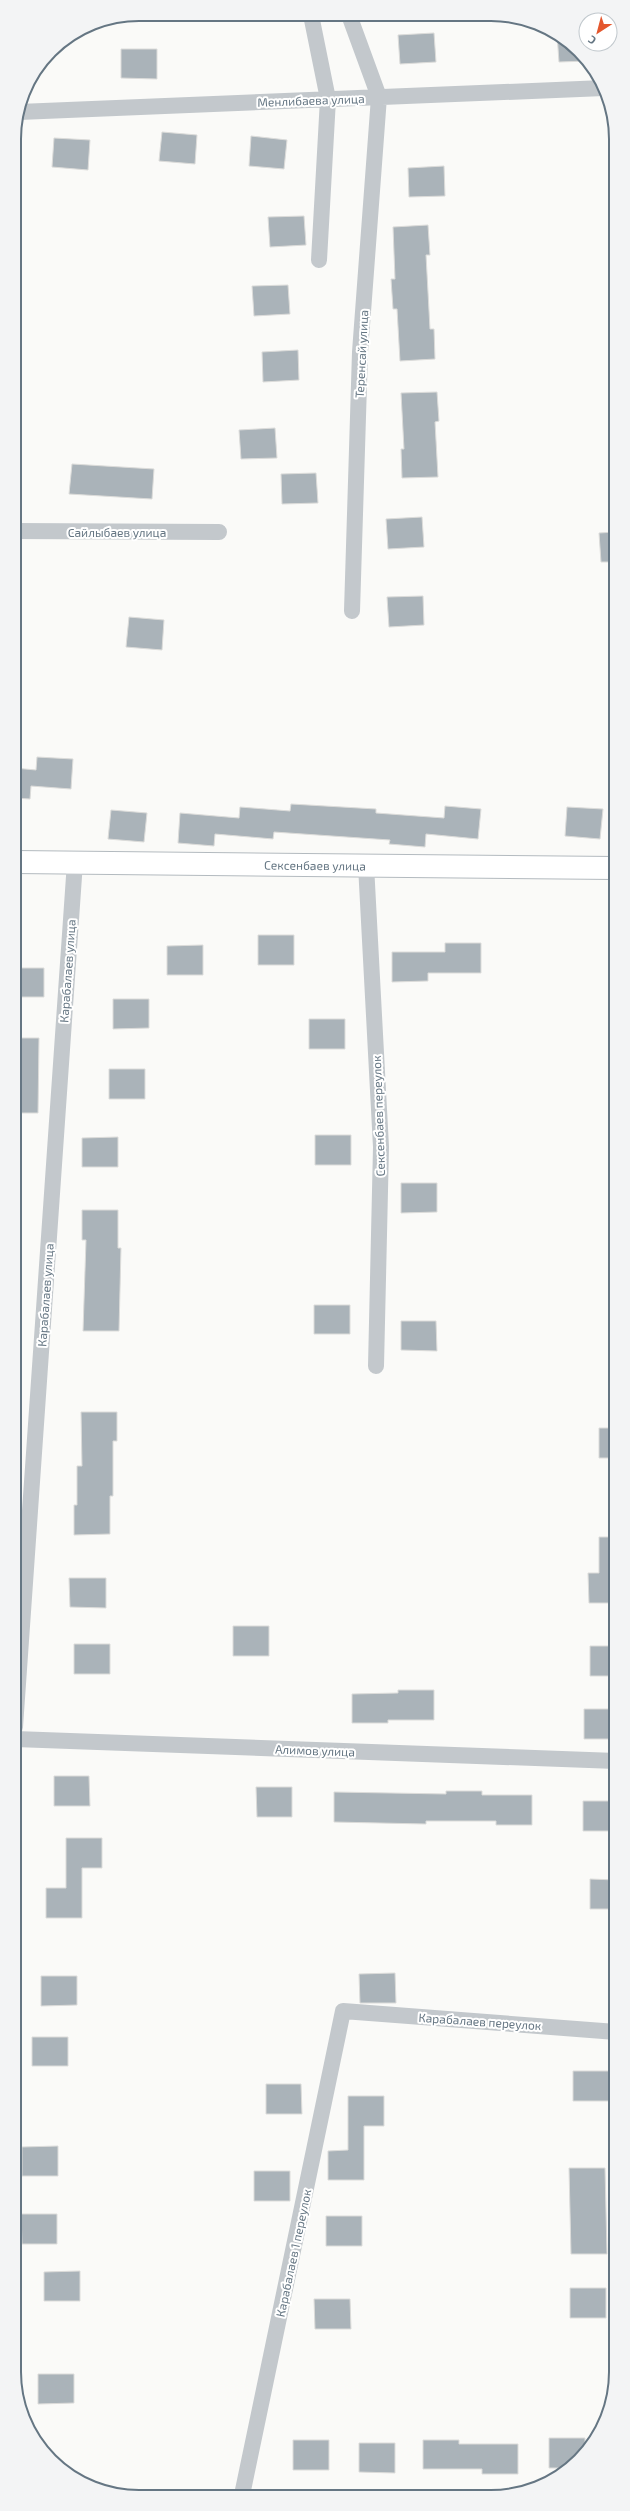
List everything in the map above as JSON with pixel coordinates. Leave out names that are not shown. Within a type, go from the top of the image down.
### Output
[{"type":"street","points":[[312,21],[328,99],[319,260]]},
{"type":"street","points":[[351,21],[379,97]]},
{"type":"street","name":"Менлибаева улица","points":[[24,112],[598,88]]},
{"type":"street","name":"Теренсай улица","points":[[352,611],[360,352],[379,97]]},
{"type":"street","name":"Сайлыбаев улица","points":[[21,532],[219,532]]},
{"type":"street","name":"Сексенбаев улица","points":[[21,862],[609,868]]},
{"type":"street","name":"Карабалаев улица","points":[[21,1640],[75,862]]},
{"type":"street","name":"Сексенбаев переулок","points":[[366,866],[381,1147],[376,1366]]},
{"type":"street","name":"Алимов улица","points":[[21,1739],[609,1761]]},
{"type":"street","name":"Карабалаев переулок","points":[[344,2011],[609,2031]]},
{"type":"street","name":"Карабалаев 1 переулок","points":[[243,2490],[344,2011]]},
{"type":"building","points":[[434,33],[436,62],[400,64],[398,35]]},
{"type":"building","points":[[558,41],[575,55],[580,61],[559,62]]},
{"type":"building","points":[[121,49],[157,49],[157,79],[121,78]]},
{"type":"building","points":[[162,132],[197,135],[195,164],[159,161]]},
{"type":"building","points":[[251,136],[287,140],[284,169],[249,166]]},
{"type":"building","points":[[54,138],[90,140],[88,170],[52,167]]},
{"type":"building","points":[[444,166],[445,196],[409,197],[408,168]]},
{"type":"building","points":[[304,216],[306,245],[270,247],[268,217]]},
{"type":"building","points":[[428,225],[430,255],[426,255],[430,329],[434,329],[435,359],[400,361],[397,309],[393,309],[391,279],[395,279],[393,227]]},
{"type":"building","points":[[288,285],[290,314],[254,316],[252,286]]},
{"type":"building","points":[[298,350],[299,380],[263,382],[262,352]]},
{"type":"building","points":[[437,392],[439,421],[435,422],[438,477],[402,478],[401,449],[404,449],[401,393]]},
{"type":"building","points":[[275,428],[277,458],[241,459],[239,430]]},
{"type":"building","points":[[72,464],[154,469],[152,499],[69,494]]},
{"type":"building","points":[[316,473],[318,503],[282,504],[281,474]]},
{"type":"building","points":[[422,517],[424,547],[388,549],[386,519]]},
{"type":"building","points":[[609,532],[609,562],[601,562],[599,533]]},
{"type":"building","points":[[423,596],[424,625],[389,627],[387,597]]},
{"type":"building","points":[[129,617],[164,620],[162,650],[126,647]]},
{"type":"building","points":[[37,757],[73,759],[71,789],[31,786],[30,799],[21,798],[21,769],[36,770]]},
{"type":"building","points":[[291,804],[376,809],[376,813],[444,818],[445,806],[481,809],[478,839],[426,834],[425,847],[389,844],[390,840],[274,832],[273,839],[215,834],[214,846],[178,843],[180,813],[239,818],[240,807],[290,811]]},
{"type":"building","points":[[567,807],[603,809],[600,839],[565,836]]},
{"type":"building","points":[[111,810],[147,813],[144,842],[108,839]]},
{"type":"building","points":[[258,935],[294,935],[294,965],[258,965]]},
{"type":"building","points":[[445,943],[481,943],[481,973],[428,973],[428,981],[392,982],[392,952],[445,952]]},
{"type":"building","points":[[203,945],[203,975],[167,975],[167,946]]},
{"type":"building","points":[[21,968],[44,968],[44,997],[21,997]]},
{"type":"building","points":[[113,999],[149,999],[149,1028],[113,1029]]},
{"type":"building","points":[[309,1019],[345,1019],[345,1049],[309,1049]]},
{"type":"building","points":[[21,1038],[39,1038],[38,1113],[21,1113]]},
{"type":"building","points":[[109,1069],[145,1069],[145,1099],[109,1099]]},
{"type":"building","points":[[315,1135],[351,1135],[351,1165],[315,1165]]},
{"type":"building","points":[[118,1137],[118,1167],[82,1167],[82,1138]]},
{"type":"building","points":[[401,1183],[437,1183],[437,1212],[401,1213]]},
{"type":"building","points":[[82,1210],[118,1210],[118,1248],[121,1248],[119,1331],[83,1331],[86,1240],[82,1240]]},
{"type":"building","points":[[314,1305],[350,1305],[350,1334],[314,1334]]},
{"type":"building","points":[[401,1321],[436,1321],[437,1351],[401,1350]]},
{"type":"building","points":[[81,1412],[117,1412],[117,1441],[113,1441],[113,1496],[110,1496],[110,1534],[74,1535],[74,1505],[77,1505],[77,1466],[82,1466]]},
{"type":"building","points":[[599,1428],[609,1428],[609,1458],[599,1458]]},
{"type":"building","points":[[599,1537],[609,1537],[609,1603],[589,1603],[588,1573],[599,1573]]},
{"type":"building","points":[[69,1578],[106,1578],[106,1608],[70,1607]]},
{"type":"building","points":[[233,1626],[269,1626],[269,1656],[233,1656]]},
{"type":"building","points":[[74,1644],[110,1644],[110,1674],[74,1674]]},
{"type":"building","points":[[590,1646],[609,1646],[609,1676],[590,1676]]},
{"type":"building","points":[[398,1690],[434,1690],[434,1720],[388,1720],[388,1723],[352,1723],[352,1694],[398,1693]]},
{"type":"building","points":[[584,1709],[609,1709],[609,1739],[584,1739]]},
{"type":"building","points":[[54,1776],[89,1776],[90,1806],[54,1806]]},
{"type":"building","points":[[256,1787],[292,1787],[292,1817],[257,1817]]},
{"type":"building","points":[[446,1791],[482,1791],[482,1795],[532,1795],[532,1825],[496,1825],[496,1821],[426,1821],[426,1824],[334,1822],[334,1792],[446,1794]]},
{"type":"building","points":[[583,1801],[609,1801],[609,1831],[583,1831]]},
{"type":"building","points":[[66,1838],[102,1838],[102,1868],[82,1868],[82,1918],[46,1918],[46,1888],[66,1888]]},
{"type":"building","points":[[590,1879],[609,1880],[609,1909],[590,1909]]},
{"type":"building","points":[[395,1973],[396,2003],[360,2003],[359,1974]]},
{"type":"building","points":[[41,1976],[77,1976],[77,2005],[41,2006]]},
{"type":"building","points":[[32,2037],[68,2037],[68,2066],[32,2066]]},
{"type":"building","points":[[573,2071],[609,2071],[609,2101],[573,2101]]},
{"type":"building","points":[[266,2084],[301,2084],[302,2114],[266,2114]]},
{"type":"building","points":[[348,2096],[384,2096],[384,2126],[364,2126],[364,2180],[328,2180],[328,2151],[348,2150]]},
{"type":"building","points":[[58,2146],[58,2176],[22,2176],[22,2147]]},
{"type":"building","points":[[569,2168],[605,2168],[607,2254],[571,2254]]},
{"type":"building","points":[[254,2171],[290,2171],[290,2201],[254,2201]]},
{"type":"building","points":[[21,2214],[57,2214],[57,2244],[22,2244]]},
{"type":"building","points":[[326,2216],[362,2216],[362,2246],[326,2246]]},
{"type":"building","points":[[80,2271],[80,2301],[44,2301],[44,2272]]},
{"type":"building","points":[[570,2288],[606,2288],[606,2318],[570,2318]]},
{"type":"building","points":[[314,2299],[350,2299],[351,2329],[315,2329]]},
{"type":"building","points":[[38,2374],[74,2374],[74,2403],[38,2404]]},
{"type":"building","points":[[549,2438],[585,2438],[585,2444],[563,2466],[560,2468],[549,2468]]},
{"type":"building","points":[[293,2440],[329,2440],[329,2470],[293,2470]]},
{"type":"building","points":[[423,2440],[459,2440],[459,2444],[518,2444],[518,2474],[482,2474],[482,2469],[423,2469]]},
{"type":"building","points":[[359,2443],[395,2443],[395,2473],[359,2472]]}]
